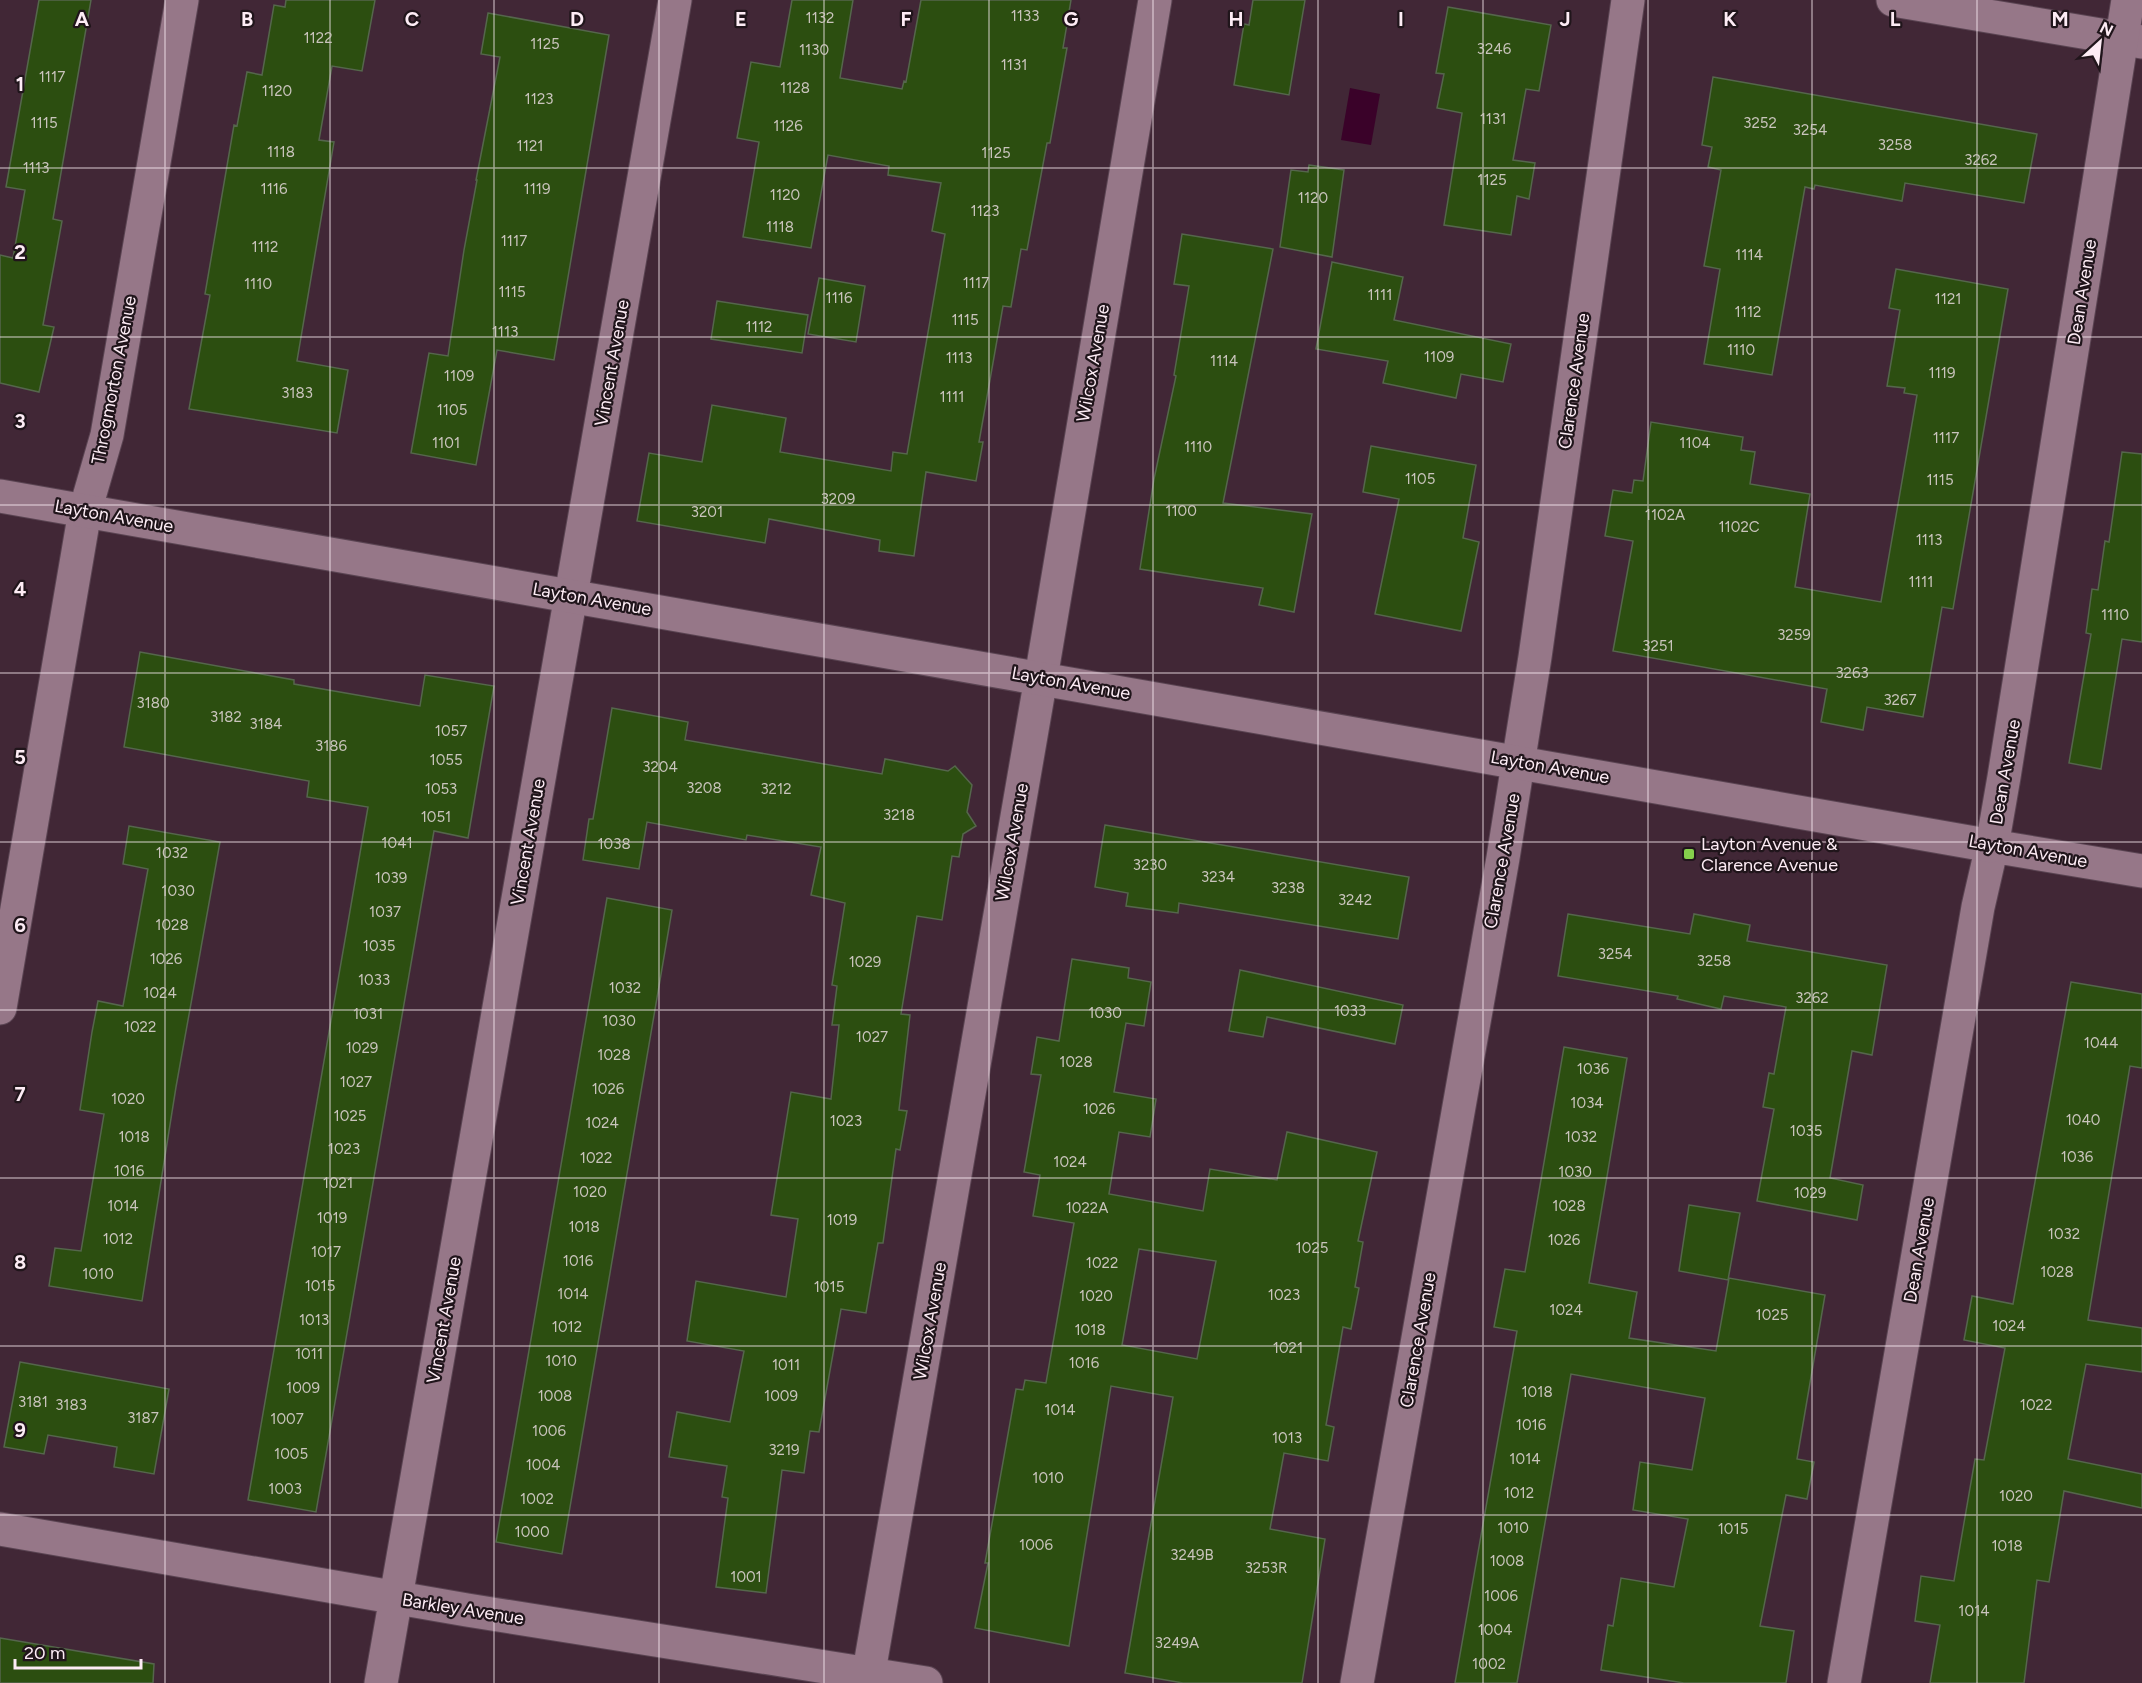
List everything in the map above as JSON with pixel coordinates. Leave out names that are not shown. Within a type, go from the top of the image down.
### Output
[{"type":"street","name":"Throgmorton Avenue","points":[[0,1008],[85,511],[107,435],[182,0]]},
{"type":"street","name":"Vincent Avenue","points":[[381,1683],[675,0]]},
{"type":"street","name":"Wilcox Avenue","points":[[868,1678],[1041,678],[1155,0]]},
{"type":"street","name":"Clarence Avenue","points":[[1357,1683],[1519,762],[1628,0]]},
{"type":"street","points":[[1893,0],[2133,40]]},
{"type":"street","name":"Dean Avenue","points":[[1844,1683],[1976,919],[1992,846],[2133,40],[2128,0]]},
{"type":"street","name":"Layton Avenue","points":[[0,496],[2142,871]]},
{"type":"street","name":"Barkley Avenue","points":[[0,1528],[868,1678],[926,1683]]},
{"type":"shaded area","points":[[1350,88],[1380,94],[1371,145],[1341,140]]},
{"type":"building","points":[[39,0],[91,0],[53,219],[62,221],[43,325],[54,327],[39,392],[0,383],[0,255],[13,258],[25,190],[6,187]]},
{"type":"building","points":[[286,0],[375,0],[362,71],[332,66],[319,140],[334,142],[297,361],[348,370],[337,433],[189,409],[210,295],[205,294],[234,125],[237,126],[247,72],[262,75],[274,5],[285,7]]},
{"type":"building","points":[[792,0],[853,0],[840,78],[902,89],[904,81],[906,82],[921,0],[1071,0],[1063,48],[1067,48],[1027,250],[1021,249],[1011,307],[1003,306],[979,442],[983,442],[976,481],[926,472],[914,556],[879,551],[880,540],[769,519],[765,543],[637,521],[649,453],[702,462],[712,405],[786,418],[780,452],[891,471],[893,452],[907,454],[945,234],[932,231],[941,183],[888,175],[889,166],[828,155],[811,248],[743,237],[759,142],[737,138],[751,62],[780,67]]},
{"type":"building","points":[[1253,0],[1305,0],[1289,95],[1234,85],[1244,24],[1249,25]]},
{"type":"building","points":[[1448,7],[1551,25],[1539,91],[1526,89],[1513,160],[1535,163],[1529,199],[1517,196],[1511,235],[1444,225],[1462,113],[1437,108],[1444,74],[1436,73]]},
{"type":"building","points":[[488,13],[609,35],[554,360],[497,350],[476,465],[411,453],[429,353],[448,356],[476,180],[500,57],[481,54]]},
{"type":"building","points":[[1713,77],[2037,134],[2024,203],[1905,183],[1902,201],[1815,185],[1814,189],[1805,187],[1772,375],[1704,364],[1720,269],[1704,266],[1721,170],[1708,167],[1712,147],[1702,145]]},
{"type":"building","points":[[1309,165],[1344,170],[1332,257],[1280,247],[1291,170],[1308,172]]},
{"type":"building","points":[[1182,234],[1273,249],[1223,503],[1312,514],[1294,612],[1259,605],[1263,588],[1140,569],[1154,479],[1176,376],[1174,375],[1189,286],[1174,284]]},
{"type":"building","points":[[1332,262],[1403,277],[1394,320],[1511,344],[1503,382],[1461,374],[1456,398],[1383,383],[1388,361],[1316,349]]},
{"type":"building","points":[[1896,269],[2008,289],[1953,609],[1942,607],[1923,717],[1867,707],[1863,730],[1821,722],[1827,689],[1613,651],[1633,541],[1605,536],[1613,490],[1632,493],[1634,480],[1643,481],[1651,422],[1743,437],[1741,450],[1755,452],[1750,484],[1810,494],[1795,587],[1881,602],[1917,395],[1904,393],[1905,388],[1887,386],[1900,310],[1889,308]]},
{"type":"building","points":[[819,278],[865,286],[856,342],[808,334]]},
{"type":"building","points":[[717,301],[808,315],[802,353],[711,339]]},
{"type":"building","points":[[1371,446],[1476,465],[1463,538],[1479,542],[1461,631],[1375,614],[1399,499],[1363,492]]},
{"type":"building","points":[[2122,452],[2142,454],[2142,642],[2122,639],[2101,769],[2069,763],[2091,634],[2086,633],[2092,589],[2098,590],[2105,541],[2109,542]]},
{"type":"building","points":[[140,652],[294,680],[294,684],[420,706],[425,675],[494,686],[468,838],[434,831],[316,1512],[248,1500],[368,807],[307,797],[309,781],[124,747]]},
{"type":"building","points":[[612,708],[688,722],[685,740],[882,774],[885,759],[948,771],[955,766],[972,785],[967,812],[976,826],[963,834],[959,857],[952,856],[942,920],[917,916],[901,1014],[910,1015],[899,1110],[907,1111],[900,1150],[896,1149],[883,1243],[878,1243],[866,1313],[841,1309],[819,1432],[810,1431],[804,1473],[782,1470],[766,1593],[716,1587],[728,1498],[722,1497],[727,1466],[669,1457],[677,1412],[730,1422],[744,1351],[687,1341],[696,1281],[786,1297],[798,1219],[771,1215],[791,1092],[831,1099],[839,1025],[832,1025],[837,986],[832,985],[845,903],[811,895],[821,847],[747,835],[746,840],[647,822],[639,869],[583,860],[589,819],[593,819]]},
{"type":"building","points":[[1105,825],[1409,877],[1398,939],[1179,903],[1178,913],[1126,906],[1128,893],[1095,887]]},
{"type":"building","points":[[129,826],[220,842],[176,1087],[142,1301],[49,1286],[55,1248],[81,1251],[104,1114],[80,1110],[92,1032],[98,1001],[123,1006],[148,869],[123,864]]},
{"type":"building","points":[[607,898],[672,910],[562,1554],[496,1542]]},
{"type":"building","points":[[1568,914],[1690,934],[1694,914],[1750,925],[1747,941],[1887,965],[1872,1055],[1852,1051],[1830,1178],[1863,1185],[1857,1220],[1757,1201],[1774,1109],[1763,1107],[1769,1073],[1774,1074],[1786,1007],[1724,996],[1721,1009],[1677,999],[1678,996],[1558,976]]},
{"type":"building","points":[[1072,959],[1129,968],[1128,978],[1151,982],[1144,1026],[1126,1023],[1114,1092],[1156,1099],[1150,1137],[1119,1132],[1109,1194],[1203,1211],[1210,1169],[1277,1180],[1287,1132],[1377,1152],[1358,1241],[1363,1242],[1355,1287],[1359,1288],[1351,1329],[1343,1327],[1326,1425],[1334,1427],[1328,1461],[1284,1453],[1270,1529],[1325,1539],[1302,1683],[1183,1683],[1125,1673],[1173,1397],[1111,1386],[1069,1646],[975,1628],[988,1563],[985,1563],[1016,1389],[1023,1390],[1025,1380],[1046,1383],[1074,1223],[1033,1216],[1040,1175],[1024,1172],[1041,1075],[1031,1074],[1037,1037],[1059,1041]],"holes":[[[1139,1249],[1216,1261],[1197,1359],[1122,1345]]]},
{"type":"building","points":[[1240,970],[1403,1005],[1395,1044],[1267,1017],[1263,1037],[1229,1031]]},
{"type":"building","points":[[2071,982],[2142,994],[2142,1068],[2130,1066],[2088,1320],[2142,1328],[2142,1372],[2086,1364],[2068,1459],[2142,1474],[2142,1508],[2064,1491],[2049,1582],[2037,1580],[2024,1683],[1930,1683],[1940,1625],[1915,1621],[1921,1576],[1954,1581],[1975,1459],[1984,1460],[2005,1348],[1964,1340],[1972,1296],[2013,1304]]},
{"type":"building","points":[[1564,1047],[1627,1058],[1589,1283],[1637,1292],[1629,1338],[1716,1351],[1729,1278],[1825,1295],[1797,1459],[1814,1462],[1807,1499],[1786,1495],[1760,1626],[1794,1631],[1786,1683],[1684,1683],[1601,1670],[1608,1625],[1613,1626],[1621,1578],[1674,1587],[1688,1519],[1633,1510],[1640,1462],[1692,1470],[1705,1398],[1571,1374],[1517,1683],[1455,1683],[1517,1331],[1494,1327],[1505,1269],[1525,1272]]},
{"type":"building","points":[[1689,1205],[1740,1213],[1728,1280],[1679,1271]]},
{"type":"building","points":[[20,1362],[169,1389],[154,1474],[114,1467],[117,1447],[48,1435],[44,1454],[4,1447]]},
{"type":"building","points":[[0,1638],[154,1664],[153,1683],[0,1683]]},
{"type":"place","name":"Layton Avenue & Clarence Avenue","points":[[1689,854]]}]
